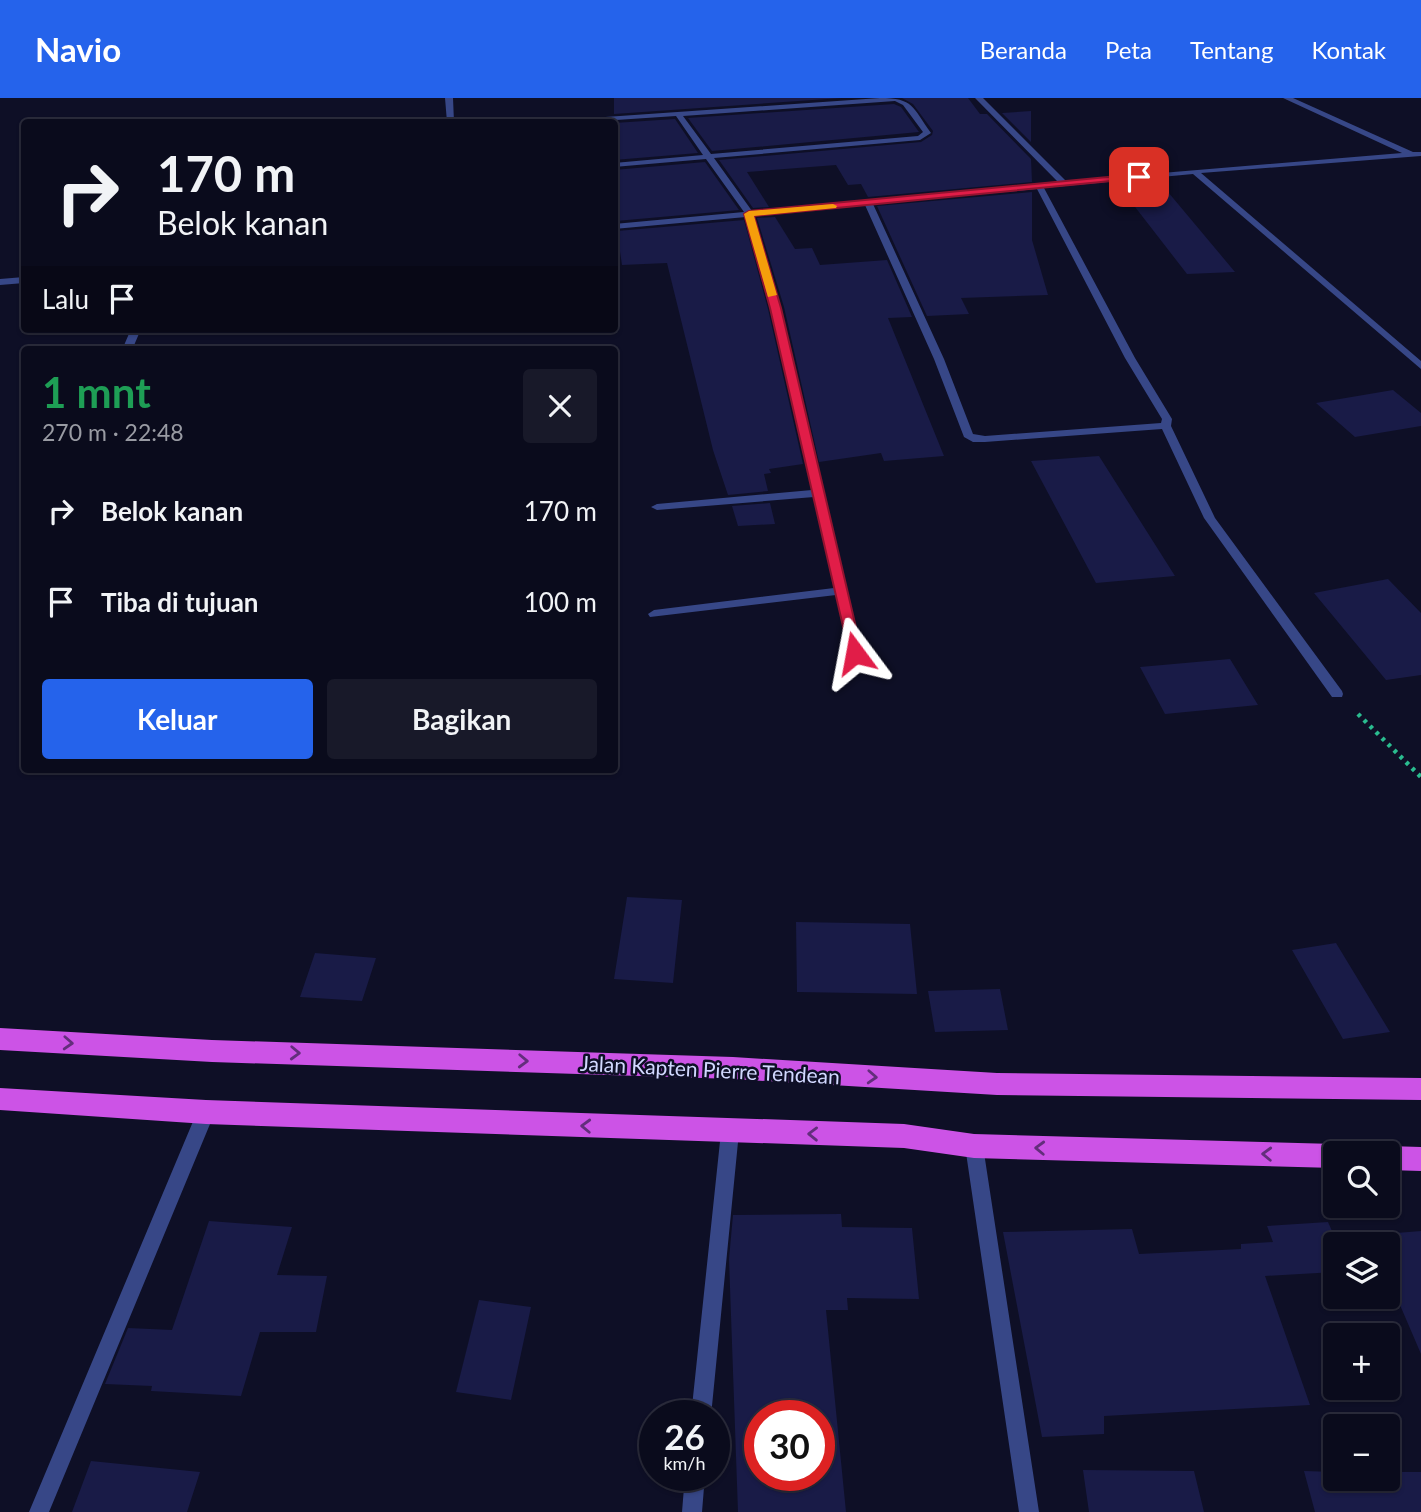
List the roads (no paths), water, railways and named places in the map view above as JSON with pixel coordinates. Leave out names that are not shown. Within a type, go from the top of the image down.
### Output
[{"type":"highway","name":"Jalan Kapten Pierre Tendean","points":[[0,1039],[212,1051],[733,1068],[997,1084],[1421,1089]]},
{"type":"highway","points":[[0,1099],[206,1112],[904,1136],[974,1146],[1323,1156]]},
{"type":"highway","points":[[1400,1158],[1421,1159]]},
{"type":"street","points":[[449,98],[451,119]]},
{"type":"street","points":[[979,98],[1065,184]]},
{"type":"street","points":[[1287,98],[1411,155]]},
{"type":"street","points":[[606,119],[896,99],[906,103],[927,132],[920,138],[618,165]]},
{"type":"street","points":[[678,114],[749,214],[776,308],[855,653]]},
{"type":"street","points":[[618,227],[1195,172],[1421,154]]},
{"type":"street","points":[[1195,172],[1421,366]]},
{"type":"street","points":[[1040,187],[1130,358],[1167,419],[1166,426],[1210,518],[1337,694]]},
{"type":"street","points":[[868,203],[939,359],[968,435],[973,439],[1166,426]]},
{"type":"street","points":[[0,282],[21,280]]},
{"type":"street","points":[[657,507],[818,492]]},
{"type":"street","points":[[654,614],[840,591]]},
{"type":"street","points":[[39,1512],[206,1112]]},
{"type":"street","points":[[703,1400],[730,1132]]},
{"type":"street","points":[[974,1146],[1029,1512]]},
{"type":"street","points":[[692,1512],[694,1491]]}]
